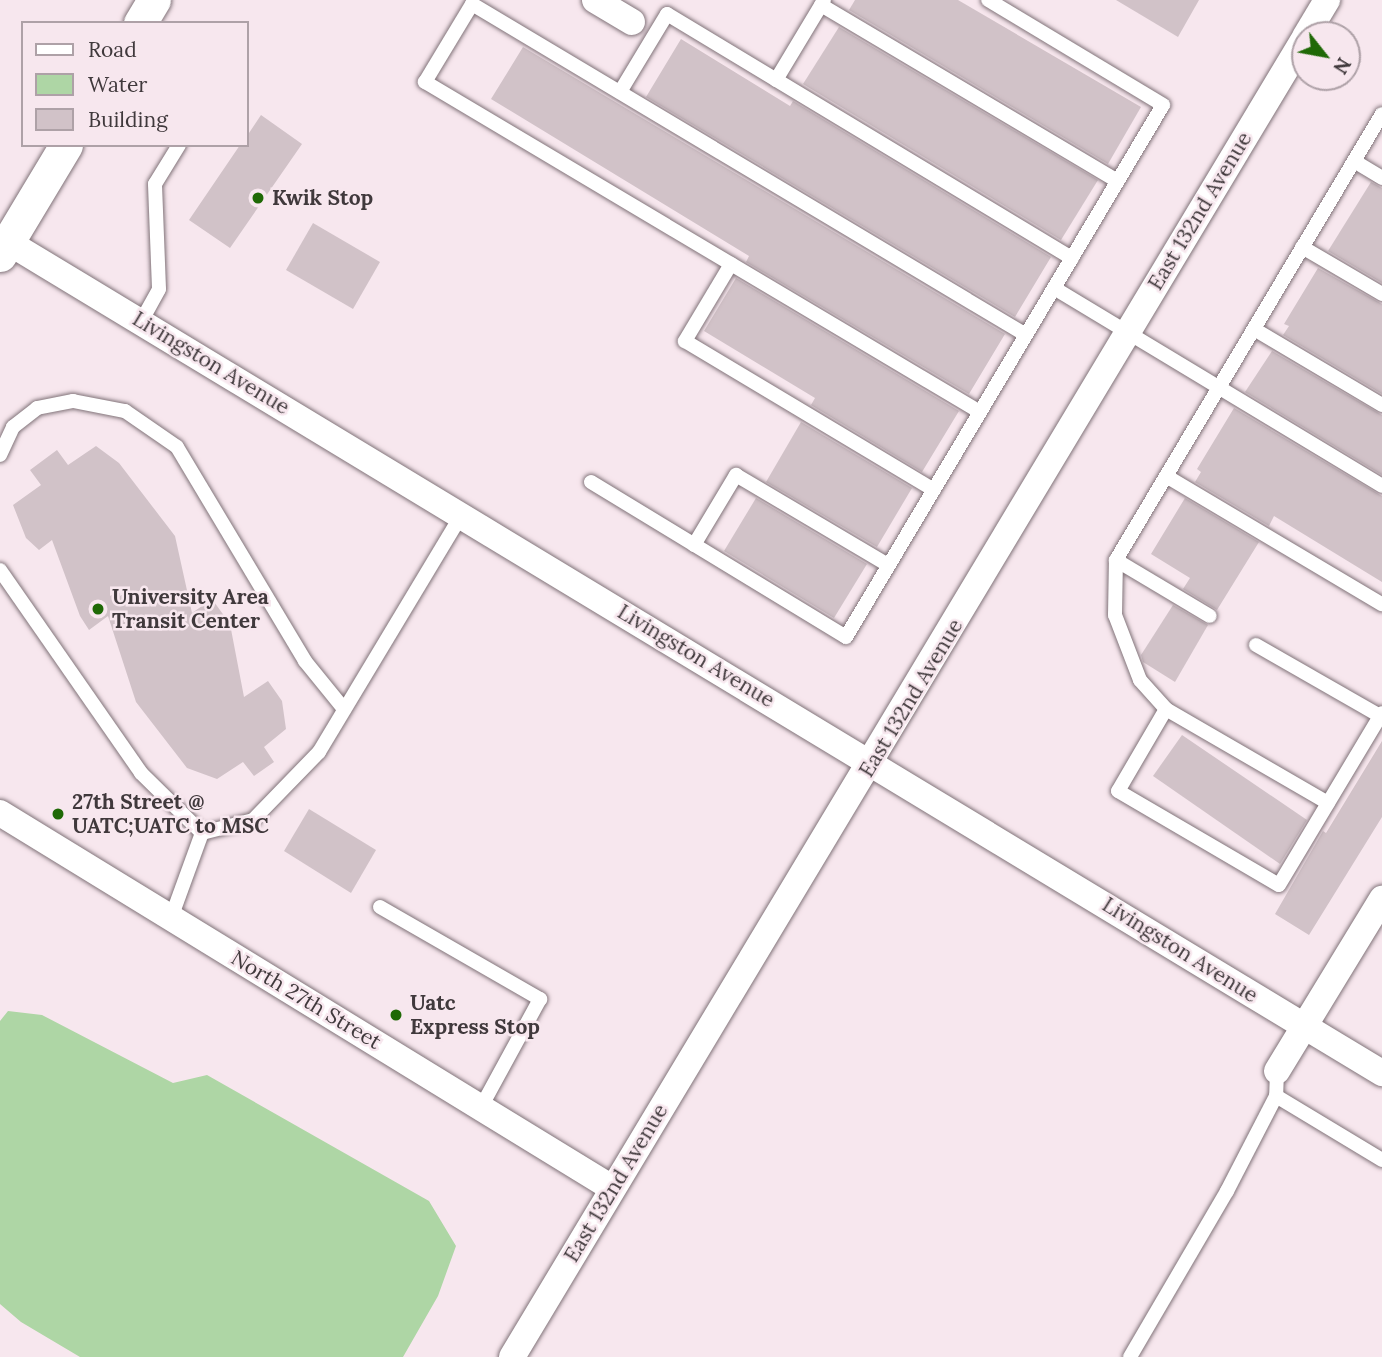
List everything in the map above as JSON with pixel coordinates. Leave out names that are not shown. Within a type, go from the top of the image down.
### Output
[{"type":"street","points":[[141,21],[154,0]]},
{"type":"street","points":[[595,0],[632,22]]},
{"type":"street","name":"East 132nd Avenue","points":[[1315,21],[1327,0]]},
{"type":"street","name":"East 132nd Avenue","points":[[512,1357],[612,1188],[874,762],[1291,61]]},
{"type":"street","points":[[3,244],[65,147]]},
{"type":"street","name":"Livingston Avenue","points":[[3,244],[142,320],[461,516],[874,762],[1382,1073]]},
{"type":"street","name":"North 27th Street","points":[[0,813],[612,1188]]},
{"type":"street","points":[[1276,1084],[1304,1026],[1382,899]]},
{"type":"lane","points":[[590,482],[846,637],[1163,105],[988,0]]},
{"type":"lane","points":[[776,80],[822,3],[1118,181]]},
{"type":"lane","points":[[980,412],[425,82],[472,4],[1026,335]]},
{"type":"lane","points":[[620,92],[667,14],[1072,258]]},
{"type":"lane","points":[[1328,803],[1166,709],[1140,680],[1115,615],[1116,561],[1382,114]]},
{"type":"lane","points":[[142,320],[159,289],[155,184],[178,147]]},
{"type":"lane","points":[[1354,161],[1382,178]]},
{"type":"lane","points":[[1302,247],[1382,294]]},
{"type":"lane","points":[[731,264],[685,341],[934,490]]},
{"type":"lane","points":[[1054,288],[1382,486]]},
{"type":"lane","points":[[1254,329],[1382,405]]},
{"type":"lane","points":[[0,455],[13,427],[37,408],[73,401],[125,411],[177,447],[305,661],[344,709]]},
{"type":"lane","points":[[694,545],[736,475],[888,565]]},
{"type":"lane","points":[[1166,476],[1382,604]]},
{"type":"lane","points":[[202,833],[253,820],[319,752],[461,516]]},
{"type":"lane","points":[[1116,561],[1210,616]]},
{"type":"lane","points":[[0,570],[141,773],[202,833]]},
{"type":"lane","points":[[1166,709],[1118,791],[1279,885],[1381,715],[1256,645]]},
{"type":"lane","points":[[172,918],[202,833]]},
{"type":"lane","points":[[380,907],[540,999],[481,1107]]},
{"type":"lane","points":[[1130,1357],[1227,1191],[1276,1084],[1382,1160]]},
{"type":"water","points":[[8,1011],[42,1015],[173,1083],[207,1075],[429,1201],[456,1246],[438,1296],[403,1357],[80,1357],[21,1322],[0,1304],[0,1021]]},
{"type":"building","points":[[855,0],[958,0],[1141,107],[1108,164],[849,10]]},
{"type":"building","points":[[1116,0],[1199,0],[1178,37]]},
{"type":"building","points":[[839,27],[1098,180],[1061,240],[803,84]]},
{"type":"building","points":[[681,39],[790,106],[793,101],[1051,257],[1015,317],[646,97]]},
{"type":"building","points":[[523,47],[1005,334],[969,394],[746,262],[749,256],[491,99]]},
{"type":"building","points":[[261,115],[302,144],[230,248],[189,220],[239,147],[248,147],[248,134]]},
{"type":"building","points":[[1371,182],[1382,188],[1382,283],[1328,251]]},
{"type":"building","points":[[313,223],[380,262],[353,309],[286,270]]},
{"type":"building","points":[[1318,268],[1382,304],[1382,394],[1283,335],[1289,326],[1284,324]]},
{"type":"building","points":[[736,278],[959,411],[922,472],[811,405],[815,398],[704,331]]},
{"type":"building","points":[[1272,351],[1382,415],[1382,475],[1245,392]]},
{"type":"building","points":[[1234,408],[1382,496],[1382,582],[1274,516],[1269,526],[1195,482],[1201,472],[1197,469]]},
{"type":"building","points":[[801,422],[912,488],[877,547],[766,482]]},
{"type":"building","name":"University Area Transit Center","points":[[96,446],[119,463],[175,536],[192,613],[212,599],[230,624],[244,697],[268,681],[282,701],[286,729],[264,747],[274,762],[254,776],[243,762],[217,779],[187,768],[136,702],[108,616],[89,630],[80,616],[52,540],[39,550],[26,538],[13,505],[41,485],[30,470],[57,450],[68,465]]},
{"type":"building","points":[[756,498],[867,564],[834,618],[724,551]]},
{"type":"building","points":[[1185,498],[1259,542],[1217,610],[1183,589],[1190,578],[1151,554]]},
{"type":"building","points":[[1173,605],[1208,625],[1175,682],[1143,662],[1141,655]]},
{"type":"building","points":[[1182,735],[1307,820],[1280,864],[1153,776]]},
{"type":"building","points":[[1382,741],[1382,817],[1309,935],[1275,914],[1323,831],[1326,833]]},
{"type":"building","points":[[309,809],[376,850],[351,893],[284,851]]},
{"type":"place","name":"Kwik Stop","points":[[258,198]]},
{"type":"place","name":"University Area Transit Center","points":[[98,609]]},
{"type":"place","name":"27th Street @ UATC;UATC to MSC","points":[[58,814]]},
{"type":"place","name":"Uatc Express Stop","points":[[396,1015]]}]
